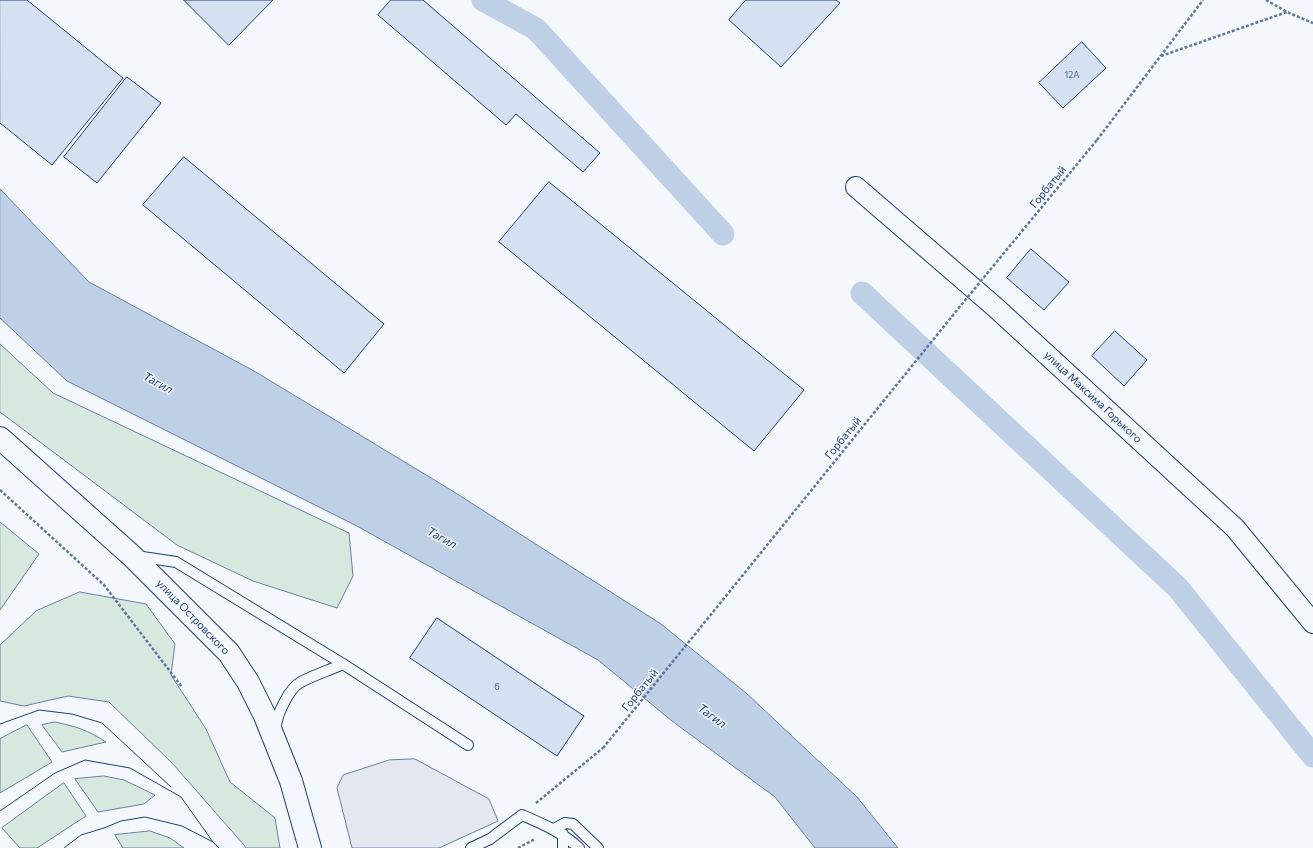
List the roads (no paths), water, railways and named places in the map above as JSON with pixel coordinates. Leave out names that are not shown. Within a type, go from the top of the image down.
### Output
[{"type":"main road","name":"улица Островского","points":[[0,438],[132,556],[228,653],[248,682],[276,742],[291,781],[310,848]]},
{"type":"street","name":"улица Максима Горького","points":[[856,187],[996,307],[1235,528],[1313,623]]},
{"type":"lane","points":[[132,556],[176,562],[344,664],[468,745]]},
{"type":"lane","points":[[276,742],[275,723],[285,700],[299,683],[344,664]]},
{"type":"lane","points":[[471,848],[490,839],[522,815],[558,831],[570,839],[579,848]]},
{"type":"lane","points":[[558,831],[565,823],[573,824],[598,848]]},
{"type":"lane","points":[[558,831],[563,848]]},
{"type":"water","name":"Тагил","points":[[0,189],[89,282],[254,371],[451,490],[661,624],[746,693],[857,797],[898,848],[815,848],[775,797],[672,721],[598,660],[355,525],[67,381],[0,318]]},
{"type":"waterway","points":[[483,0],[536,29],[723,234]]},
{"type":"waterway","points":[[862,293],[1178,588],[1313,756]]},
{"type":"tram line","points":[[0,724],[39,710],[72,714],[102,723],[171,787]]},
{"type":"tram line","points":[[0,811],[55,773],[85,760],[130,768],[181,797],[213,842]]},
{"type":"tram line","points":[[64,848],[81,835],[121,821],[145,817],[182,826],[213,842],[219,848]]}]
